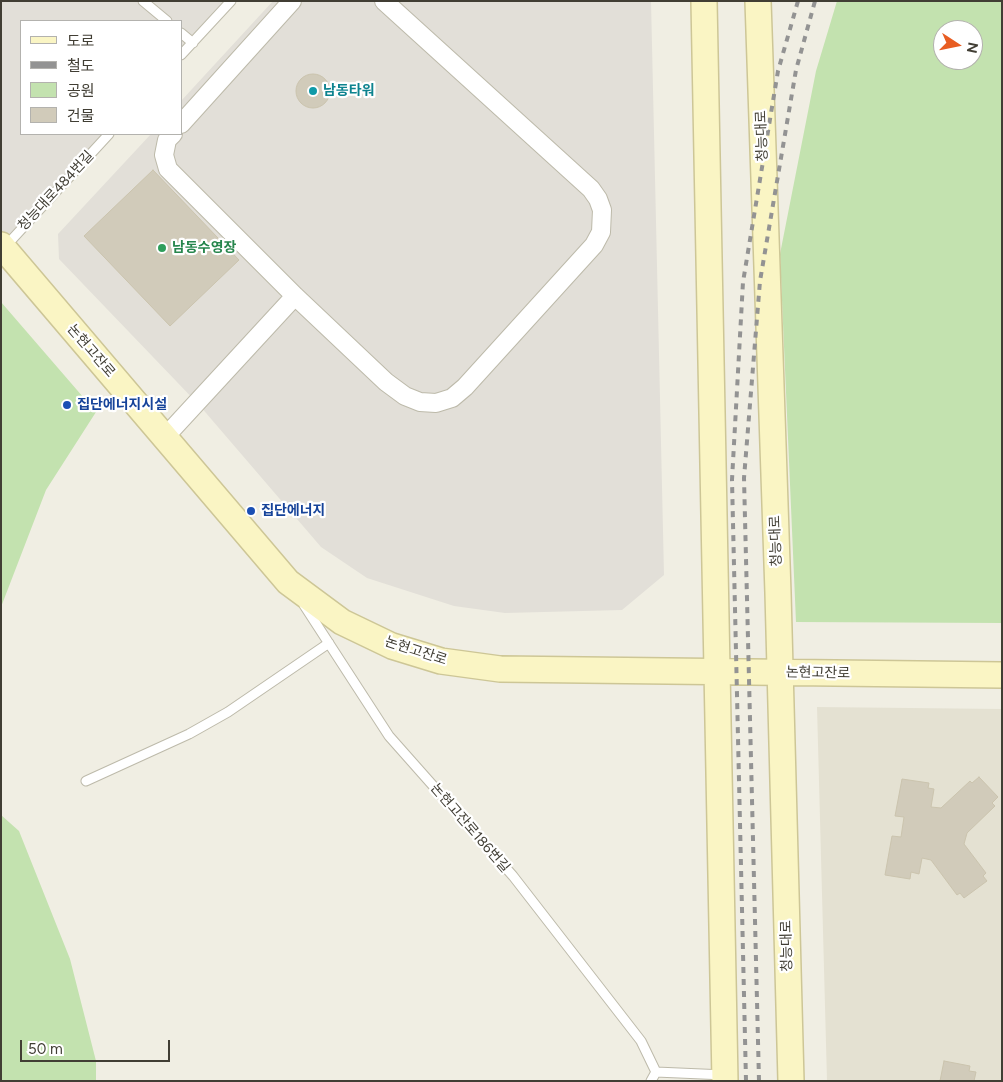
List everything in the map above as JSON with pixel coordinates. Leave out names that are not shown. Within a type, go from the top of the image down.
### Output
[{"type":"main road","points":[[704,1],[725,1078]]},
{"type":"main road","name":"청능대로","points":[[758,1],[791,1081]]},
{"type":"main road","name":"논현고잔로","points":[[2,248],[288,582],[342,622],[392,646],[441,661],[500,669],[1002,675]]},
{"type":"street","points":[[182,123],[292,1]]},
{"type":"street","points":[[172,135],[167,140],[164,155],[168,169],[295,296],[386,382],[406,396],[420,402],[436,403],[452,398],[466,387],[594,245],[602,232],[602,210],[598,199],[591,189],[384,1]]},
{"type":"street","points":[[165,437],[295,296]]},
{"type":"lane","points":[[143,1],[166,20]]},
{"type":"lane","points":[[182,54],[231,1]]},
{"type":"lane","points":[[182,34],[193,43]]},
{"type":"lane","name":"청능대로484번길","points":[[2,248],[108,135]]},
{"type":"lane","name":"논현고잔로186번길","points":[[288,582],[389,736],[513,876],[641,1041],[654,1076]]},
{"type":"lane","points":[[86,782],[189,734],[228,712],[329,644]]},
{"type":"lane","points":[[654,1076],[725,1078]]},
{"type":"shaded area","points":[[1,1],[227,1],[182,51],[182,20],[20,20],[20,135],[106,135],[1,250]]},
{"type":"shaded area","points":[[273,1],[651,1],[664,575],[622,610],[505,613],[454,606],[367,578],[321,547],[200,406],[59,259],[58,234],[150,135],[182,135],[182,100]]},
{"type":"shaded area","points":[[817,707],[1002,709],[1002,1081],[827,1081]]},
{"type":"green space","points":[[837,1],[1002,1],[1002,623],[796,622],[780,254],[816,71]]},
{"type":"green space","points":[[1,302],[96,412],[46,490],[1,607]]},
{"type":"green space","points":[[1,815],[19,831],[70,959],[96,1061],[96,1081],[1,1081]]},
{"type":"building","name":"남동타워","points":[[313,74],[325,79],[330,91],[325,103],[313,108],[301,103],[296,91],[301,79]]},
{"type":"building","name":"남동수영장","points":[[153,170],[239,260],[170,326],[84,236]]},
{"type":"building","points":[[979,777],[998,797],[992,803],[995,806],[967,833],[964,844],[986,873],[983,876],[987,881],[964,898],[960,893],[957,895],[931,860],[922,858],[919,874],[911,872],[910,879],[885,875],[892,836],[901,837],[904,817],[895,816],[902,779],[929,783],[928,788],[934,789],[931,807],[941,808],[970,781],[972,783]]},
{"type":"building","points":[[944,1061],[970,1066],[969,1071],[976,1072],[974,1081],[940,1081]]},
{"type":"railway","points":[[746,1081],[732,480],[743,282],[778,71],[798,1]]},
{"type":"railway","points":[[759,1081],[744,478],[760,281],[796,70],[815,1]]},
{"type":"place","name":"남동타워","points":[[313,91]]},
{"type":"place","name":"남동수영장","points":[[162,248]]},
{"type":"place","name":"집단에너지시설","points":[[67,405]]},
{"type":"place","name":"집단에너지","points":[[251,511]]}]
